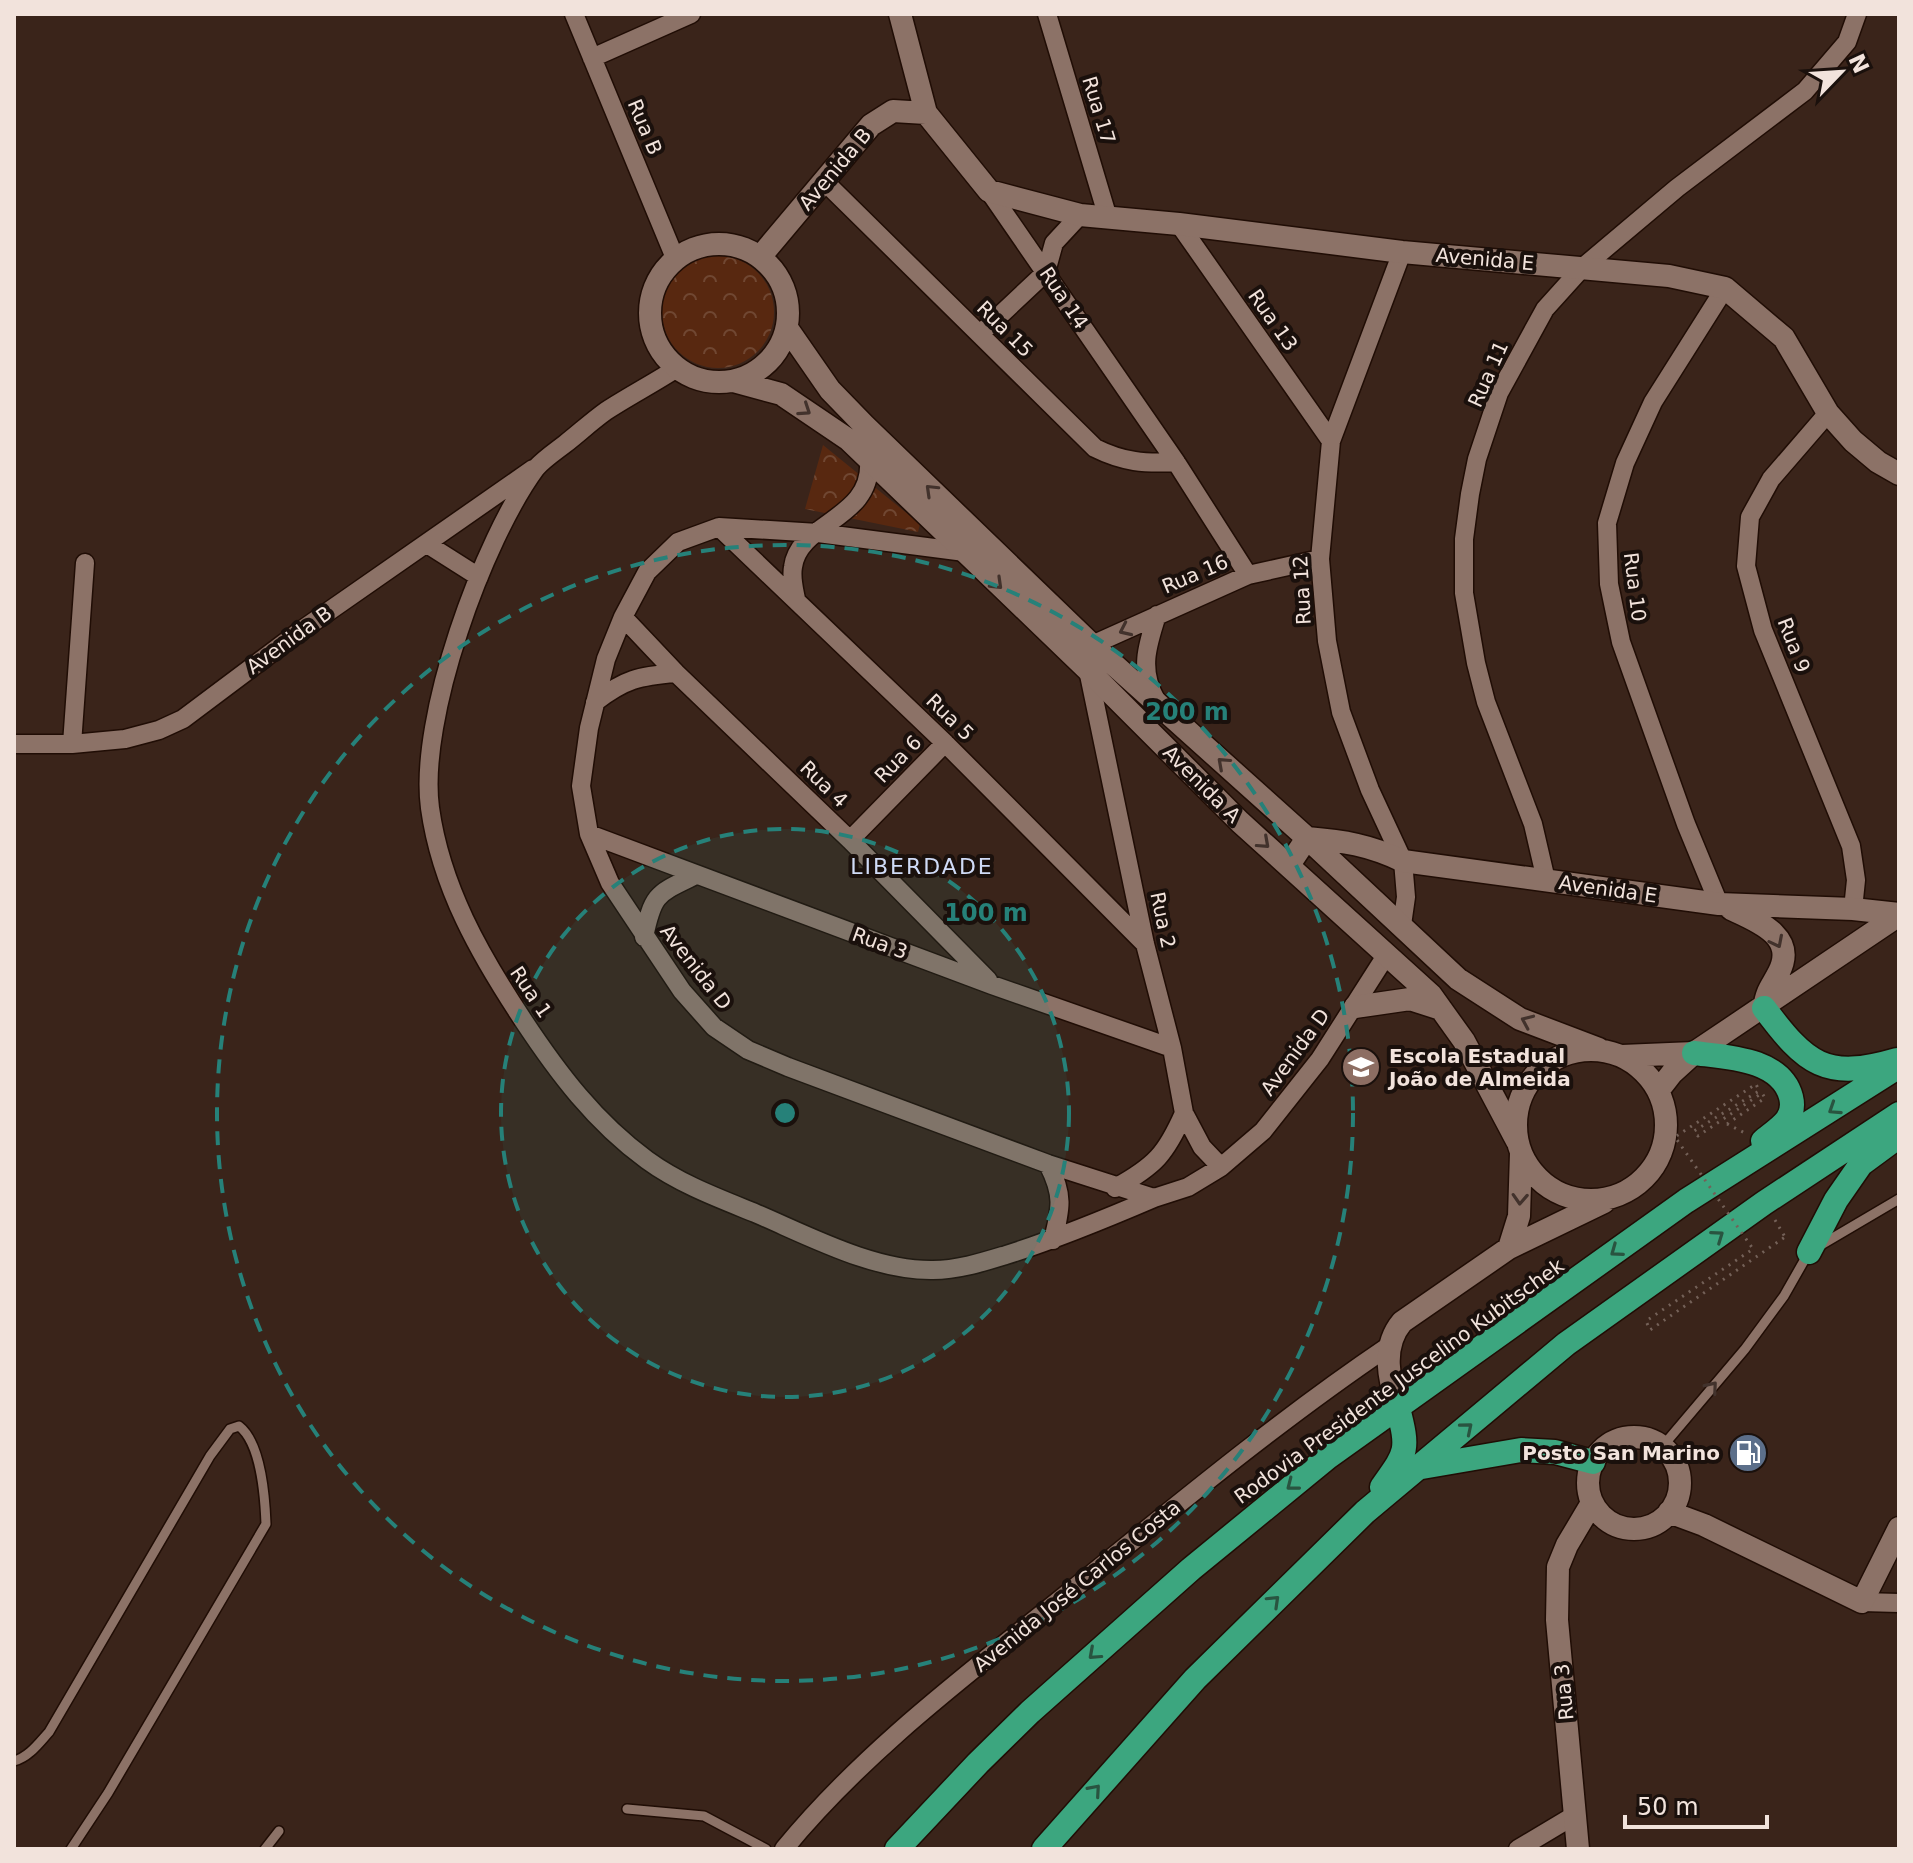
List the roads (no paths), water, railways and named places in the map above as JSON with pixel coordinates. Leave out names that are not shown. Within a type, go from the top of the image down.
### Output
[{"type":"highway","points":[[1764,1008],[1792,1045],[1823,1065],[1857,1069],[1899,1059]]},
{"type":"highway","points":[[1686,1201],[1787,1120],[1793,1106],[1784,1082],[1768,1069],[1744,1060],[1694,1053]]},
{"type":"highway","name":"Rodovia Presidente Juscelino Kubitschek","points":[[897,1849],[1009,1732],[1143,1610],[1328,1457],[1686,1201],[1899,1066]]},
{"type":"highway","points":[[1044,1849],[1195,1679],[1365,1512],[1578,1335],[1764,1203],[1899,1114]]},
{"type":"highway","points":[[1809,1252],[1836,1200],[1861,1164],[1899,1136]]},
{"type":"highway","points":[[1365,1512],[1405,1450],[1406,1439],[1398,1408]]},
{"type":"highway","points":[[1419,1468],[1521,1450],[1555,1452],[1593,1462]]},
{"type":"street","name":"Rua B","points":[[574,14],[675,258]]},
{"type":"street","points":[[592,58],[691,14]]},
{"type":"street","name":"Rua 14","points":[[900,14],[926,113],[989,191],[1046,272],[1176,462],[1248,575]]},
{"type":"street","name":"Rua 17","points":[[1047,14],[1108,218]]},
{"type":"street","name":"Rua 11","points":[[1546,880],[1533,824],[1502,745],[1476,663],[1464,593],[1464,539],[1477,459],[1499,393],[1545,309],[1582,268],[1677,188],[1805,91],[1847,42],[1857,14]]},
{"type":"street","name":"Avenida B","points":[[760,257],[871,125],[893,111],[926,113]]},
{"type":"street","name":"Rua 15","points":[[825,182],[1095,448],[1117,459],[1139,464],[1176,462]]},
{"type":"street","name":"Avenida E","points":[[989,191],[1080,215],[1402,252],[1669,276],[1725,288],[1784,338],[1828,413],[1853,441],[1878,462],[1899,474]]},
{"type":"street","points":[[980,334],[1046,272],[1054,243],[1080,215]]},
{"type":"street","name":"Rua 13","points":[[1179,224],[1331,441]]},
{"type":"street","points":[[715,243],[737,245],[760,257],[773,268],[784,286],[789,307],[787,328],[780,347],[768,363],[752,374],[733,381],[699,379],[677,368],[655,338],[650,317],[652,295],[661,275],[675,258],[694,247],[715,243]]},
{"type":"street","name":"Rua 12","points":[[1402,252],[1331,441],[1320,559],[1327,641],[1341,712],[1370,790],[1403,861],[1406,897],[1402,925]]},
{"type":"street","name":"Rua 10","points":[[1719,904],[1686,824],[1621,642],[1609,584],[1607,523],[1625,463],[1653,402],[1725,288]]},
{"type":"street","name":"Avenida A","points":[[787,328],[830,390],[864,425],[1092,645],[1458,979],[1520,1019],[1599,1049]]},
{"type":"street","name":"Rua 1","points":[[677,368],[606,411],[538,465],[498,534],[479,577],[444,682],[432,739],[430,805],[442,867],[464,921],[491,972],[569,1086],[606,1126],[648,1160],[686,1184],[840,1249],[899,1268],[934,1270],[982,1262],[1053,1240],[1154,1198]]},
{"type":"street","name":"Avenida A","points":[[733,381],[781,394],[849,440],[1088,670],[1240,822],[1431,995],[1464,1041],[1519,1144]]},
{"type":"street","name":"Rua 9","points":[[1828,413],[1771,479],[1750,517],[1746,566],[1763,630],[1851,846],[1856,880],[1853,909]]},
{"type":"street","points":[[796,599],[792,567],[797,554],[867,488],[869,459]]},
{"type":"street","name":"Avenida B","points":[[14,744],[72,744],[125,739],[159,730],[183,719],[299,632],[538,465]]},
{"type":"street","name":"Avenida D","points":[[965,552],[818,533],[719,527],[678,542],[647,572],[623,617],[606,659],[589,728],[581,786],[589,834],[610,883],[644,937],[682,991],[714,1027],[748,1050],[1048,1164],[1154,1198],[1188,1187],[1221,1167],[1263,1131],[1320,1059],[1387,954]]},
{"type":"street","name":"Rua 5","points":[[719,527],[945,743],[1145,944]]},
{"type":"street","points":[[427,544],[479,577]]},
{"type":"street","name":"Rua 16","points":[[1092,645],[1248,575],[1320,559]]},
{"type":"street","points":[[72,744],[85,563]]},
{"type":"street","points":[[1157,615],[1144,662],[1147,685],[1158,705]]},
{"type":"street","name":"Rua 4","points":[[623,617],[992,985]]},
{"type":"street","name":"Rua 2","points":[[1088,670],[1184,1113],[1202,1147],[1221,1167]]},
{"type":"street","points":[[595,702],[617,685],[643,676],[676,673]]},
{"type":"street","name":"Rua 6","points":[[850,840],[945,743]]},
{"type":"street","name":"Rua 3","points":[[589,834],[992,985],[1172,1048]]},
{"type":"street","points":[[1289,865],[1307,838]]},
{"type":"street","name":"Avenida E","points":[[1307,838],[1354,842],[1403,861],[1719,904],[1853,909],[1899,914]]},
{"type":"street","points":[[644,937],[655,898],[666,889],[696,875]]},
{"type":"street","points":[[1719,904],[1765,924],[1776,935],[1783,953],[1780,970],[1767,989],[1764,1008]]},
{"type":"street","points":[[1658,1091],[1694,1053],[1899,914]]},
{"type":"street","points":[[1355,1007],[1410,999],[1441,1009]]},
{"type":"street","points":[[1509,1248],[1519,1216],[1516,1117],[1522,1094],[1535,1074],[1554,1059],[1576,1051],[1599,1049],[1622,1056],[1643,1071],[1658,1091],[1666,1116],[1664,1141],[1655,1165],[1638,1184],[1615,1196],[1591,1200],[1566,1196],[1544,1183],[1527,1164],[1519,1144]]},
{"type":"street","points":[[1622,1056],[1694,1053]]},
{"type":"street","points":[[1115,1188],[1146,1171],[1170,1145],[1184,1113]]},
{"type":"street","points":[[1048,1164],[1059,1186],[1061,1208],[1053,1240]]},
{"type":"street","name":"Avenida José Carlos Costa","points":[[784,1849],[842,1783],[871,1756],[1278,1425],[1389,1346],[1394,1331],[1402,1322],[1509,1248],[1615,1196]]},
{"type":"street","points":[[1389,1346],[1392,1391],[1398,1408]]},
{"type":"street","points":[[1624,1439],[1647,1439],[1662,1447],[1678,1471],[1679,1485],[1673,1506],[1658,1522],[1644,1528],[1629,1529],[1614,1525],[1597,1510],[1587,1482],[1593,1462],[1603,1449],[1624,1439]]},
{"type":"street","points":[[1673,1506],[1704,1525],[1862,1602],[1899,1603]]},
{"type":"street","name":"Rua 3","points":[[1578,1849],[1557,1620],[1558,1567],[1572,1538],[1597,1510]]},
{"type":"street","points":[[1862,1602],[1899,1528]]},
{"type":"street","points":[[1518,1849],[1575,1815]]},
{"type":"lane","points":[[1662,1447],[1745,1349],[1784,1296],[1809,1252],[1899,1199]]},
{"type":"lane","points":[[14,1761],[37,1746],[49,1732],[210,1456],[230,1429],[239,1426],[254,1449],[265,1500],[266,1524],[108,1793],[71,1849]]},
{"type":"lane","points":[[627,1809],[704,1816],[766,1849]]},
{"type":"lane","points":[[265,1849],[279,1831]]},
{"type":"place","name":"Escola Estadual João de Almeida","points":[[1361,1067]]},
{"type":"place","name":"Posto San Marino","points":[[1748,1453]]},
{"type":"district","name":"LIBERDADE","points":[[922,866]]}]
